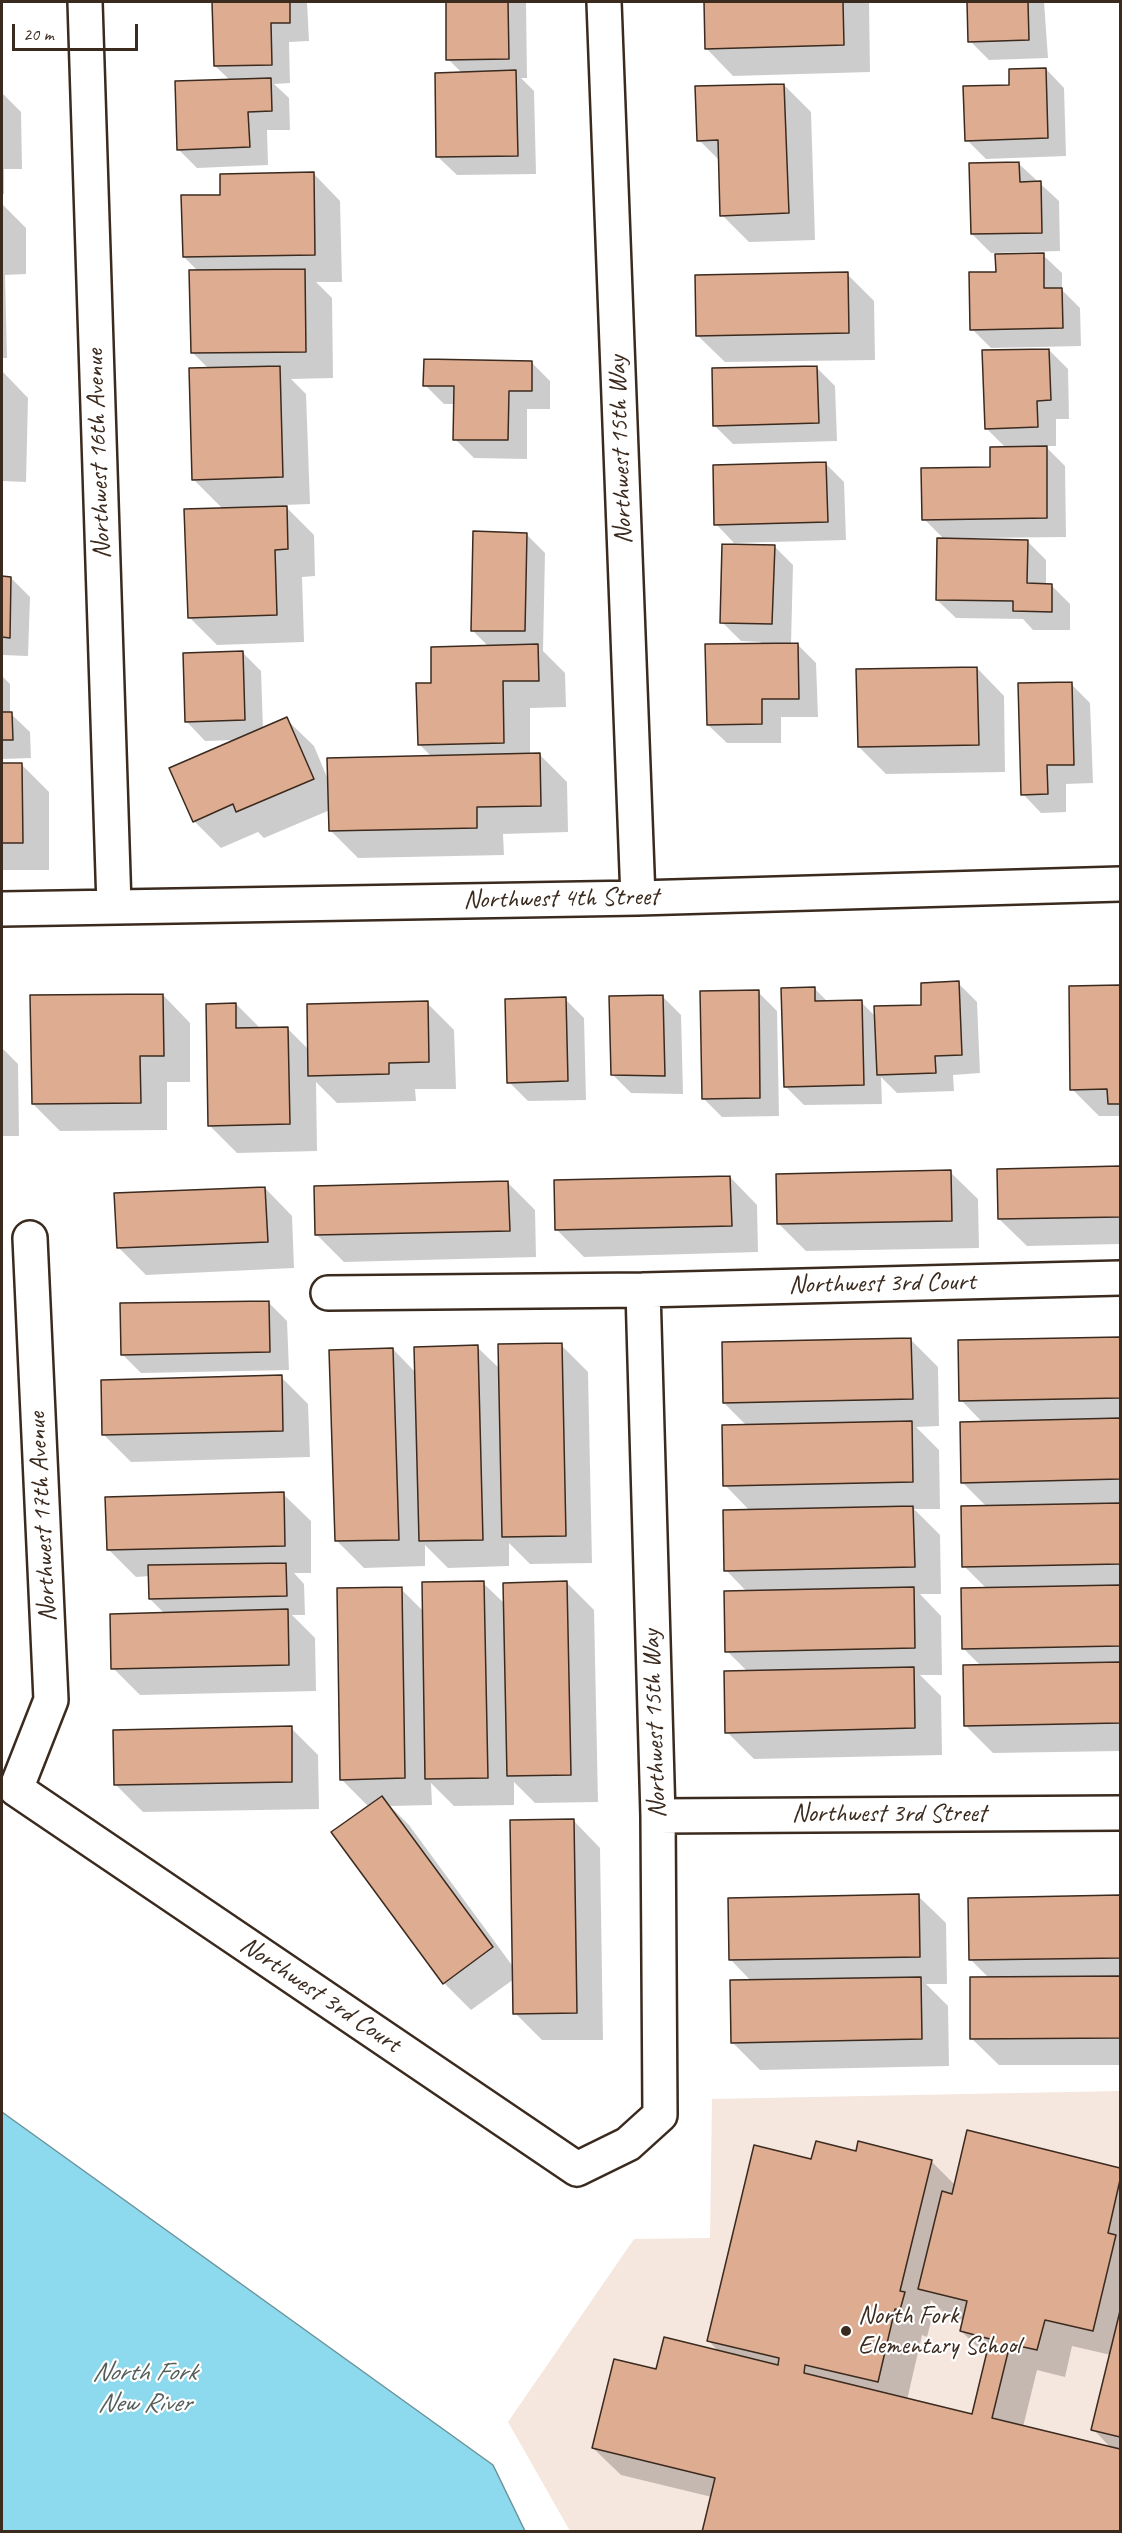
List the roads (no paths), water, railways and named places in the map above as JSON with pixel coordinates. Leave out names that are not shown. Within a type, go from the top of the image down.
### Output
[{"type":"street","name":"Northwest 16th Avenue","points":[[85,2],[114,906]]},
{"type":"street","name":"Northwest 15th Way","points":[[603,2],[638,898]]},
{"type":"street","name":"Northwest 4th Street","points":[[2,909],[638,898],[1120,884]]},
{"type":"street","name":"Northwest 17th Avenue","points":[[16,1790],[51,1700],[30,1238]]},
{"type":"street","name":"Northwest 3rd Court","points":[[328,1293],[643,1290],[1120,1278]]},
{"type":"street","name":"Northwest 15th Way","points":[[628,2144],[660,2115],[658,1816],[643,1290]]},
{"type":"street","name":"Northwest 3rd Court","points":[[16,1790],[577,2169],[628,2144]]},
{"type":"street","name":"Northwest 3rd Street","points":[[658,1816],[1120,1813]]},
{"type":"water","name":"North Fork New River","points":[[2,2112],[493,2465],[525,2531],[2,2531]]},
{"type":"place","name":"North Fork Elementary School","points":[[846,2331]]}]
